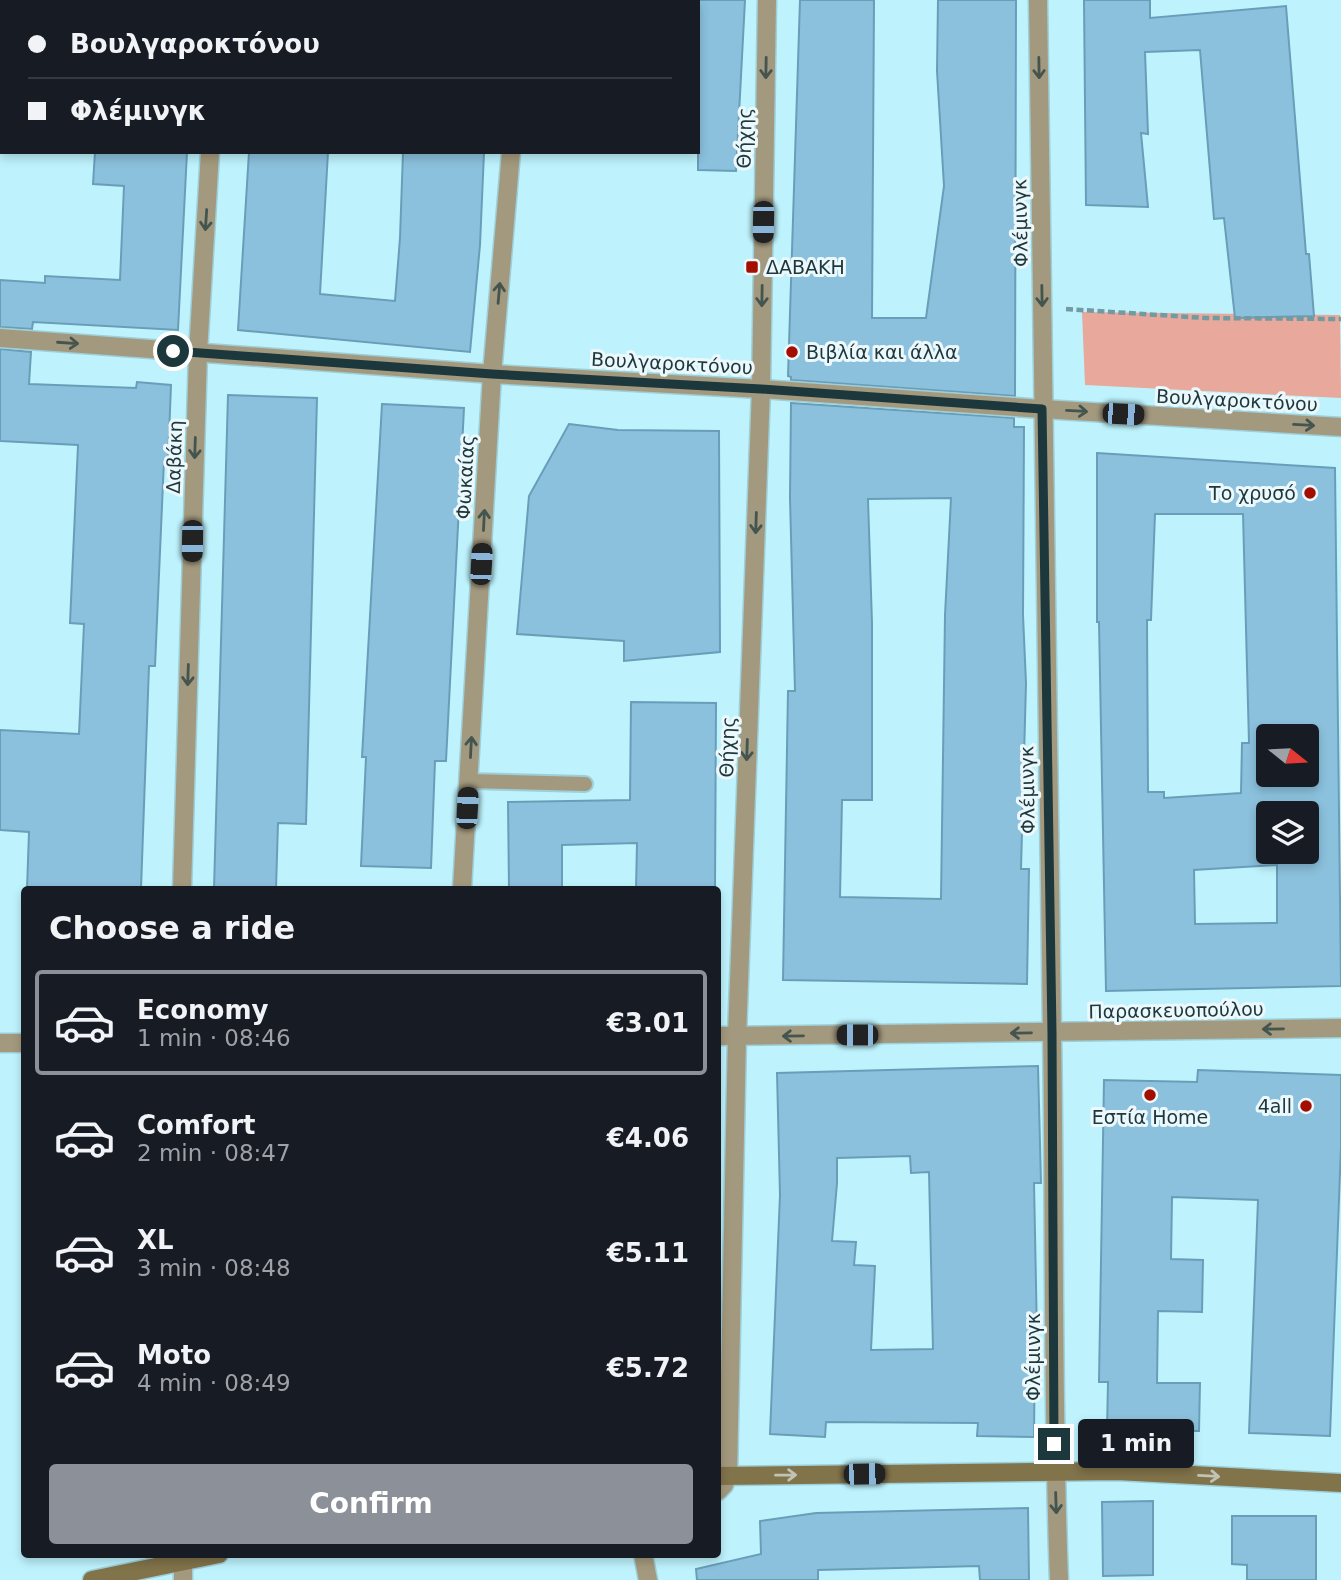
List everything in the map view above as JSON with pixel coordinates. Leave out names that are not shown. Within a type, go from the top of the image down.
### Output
[{"type":"main road","points":[[723,1476],[1117,1471],[1341,1483]]},
{"type":"main road","points":[[92,1580],[183,1558]]},
{"type":"street","name":"Θήχης","points":[[723,1476],[761,389],[767,0]]},
{"type":"street","name":"Φλέμινγκ","points":[[1038,0],[1055,1471],[1059,1580]]},
{"type":"street","name":"Δαβάκη","points":[[182,886],[198,353],[210,154]]},
{"type":"street","name":"Φωκαίας","points":[[462,886],[492,374],[511,154]]},
{"type":"street","name":"Βουλγαροκτόνου","points":[[0,338],[492,374],[1341,427]]},
{"type":"street","name":"Παρασκευοπούλου","points":[[721,1036],[1341,1028]]},
{"type":"street","points":[[0,1043],[21,1043]]},
{"type":"street","points":[[183,1558],[183,1580]]},
{"type":"lane","points":[[469,781],[585,784]]},
{"type":"path","points":[[1042,308],[1205,318],[1341,319]]},
{"type":"shaded area","points":[[1082,312],[1340,315],[1341,398],[1085,385]]},
{"type":"building","points":[[700,0],[745,0],[736,171],[698,170]]},
{"type":"building","points":[[800,0],[874,0],[872,318],[926,318],[944,186],[937,71],[938,0],[1016,0],[1015,396],[791,380],[788,376]]},
{"type":"building","points":[[1084,0],[1150,0],[1150,18],[1286,6],[1306,254],[1309,254],[1314,316],[1235,318],[1224,218],[1214,219],[1200,50],[1145,52],[1148,134],[1141,133],[1148,207],[1086,205]]},
{"type":"building","points":[[95,154],[187,154],[178,330],[33,322],[32,329],[0,327],[0,280],[45,283],[45,276],[120,280],[124,186],[93,184]]},
{"type":"building","points":[[249,154],[328,154],[320,294],[395,301],[403,154],[484,154],[480,245],[470,352],[238,330]]},
{"type":"building","points":[[0,349],[31,352],[29,384],[136,388],[137,382],[171,385],[168,461],[164,460],[155,666],[149,666],[141,886],[27,886],[29,832],[0,830],[0,730],[79,734],[84,624],[70,623],[78,445],[0,441]]},
{"type":"building","points":[[228,395],[317,398],[306,824],[278,823],[276,886],[214,886]]},
{"type":"building","points":[[791,403],[1014,418],[1014,427],[1024,427],[1023,615],[1026,683],[1021,869],[1029,869],[1027,984],[783,980],[788,691],[795,691],[790,498]],"holes":[[[951,498],[945,615],[941,899],[840,897],[842,800],[872,800],[872,623],[868,499]]]},
{"type":"building","points":[[382,404],[464,408],[446,761],[435,761],[431,868],[361,866],[366,757],[362,757]]},
{"type":"building","points":[[569,424],[618,430],[719,431],[720,652],[624,661],[624,641],[517,634],[529,496]]},
{"type":"building","points":[[1097,453],[1335,468],[1341,986],[1106,991]],"holes":[[[1155,514],[1243,514],[1249,743],[1242,743],[1241,793],[1164,798],[1164,792],[1148,792],[1147,620],[1151,620]],[[1277,865],[1277,923],[1195,924],[1194,870]]]},
{"type":"building","points":[[631,702],[716,703],[715,886],[636,886],[637,843],[562,845],[562,886],[509,886],[508,802],[630,800]]},
{"type":"building","points":[[1038,1066],[1041,1183],[1034,1183],[1037,1335],[1034,1437],[977,1436],[978,1423],[826,1422],[825,1437],[770,1434],[780,1195],[777,1073]],"holes":[[[910,1156],[911,1173],[929,1172],[933,1349],[871,1350],[875,1266],[854,1265],[856,1242],[832,1241],[837,1158]]]},
{"type":"building","points":[[1198,1070],[1341,1075],[1341,1146],[1330,1436],[1249,1433],[1258,1200],[1172,1197],[1171,1259],[1203,1260],[1202,1312],[1158,1311],[1157,1383],[1200,1383],[1199,1431],[1107,1430],[1108,1382],[1099,1382],[1104,1080],[1197,1082]]},
{"type":"building","points":[[1153,1501],[1153,1575],[1103,1576],[1102,1502]]},
{"type":"building","points":[[1028,1508],[1029,1580],[980,1580],[979,1566],[818,1570],[818,1580],[697,1580],[696,1569],[761,1554],[760,1521],[816,1513]]},
{"type":"building","points":[[1232,1516],[1316,1516],[1316,1580],[1247,1580],[1247,1565],[1232,1564]]},
{"type":"place","name":"ΔΑΒΑΚΗ","points":[[752,267]]},
{"type":"place","name":"Βιβλία και άλλα","points":[[792,352]]},
{"type":"place","name":"Το χρυσό","points":[[1310,493]]},
{"type":"place","name":"Εστία Home","points":[[1150,1095]]},
{"type":"place","name":"4all","points":[[1306,1106]]},
{"type":"route","points":[[173,351],[1042,409],[1052,1033],[1054,1444]]}]
